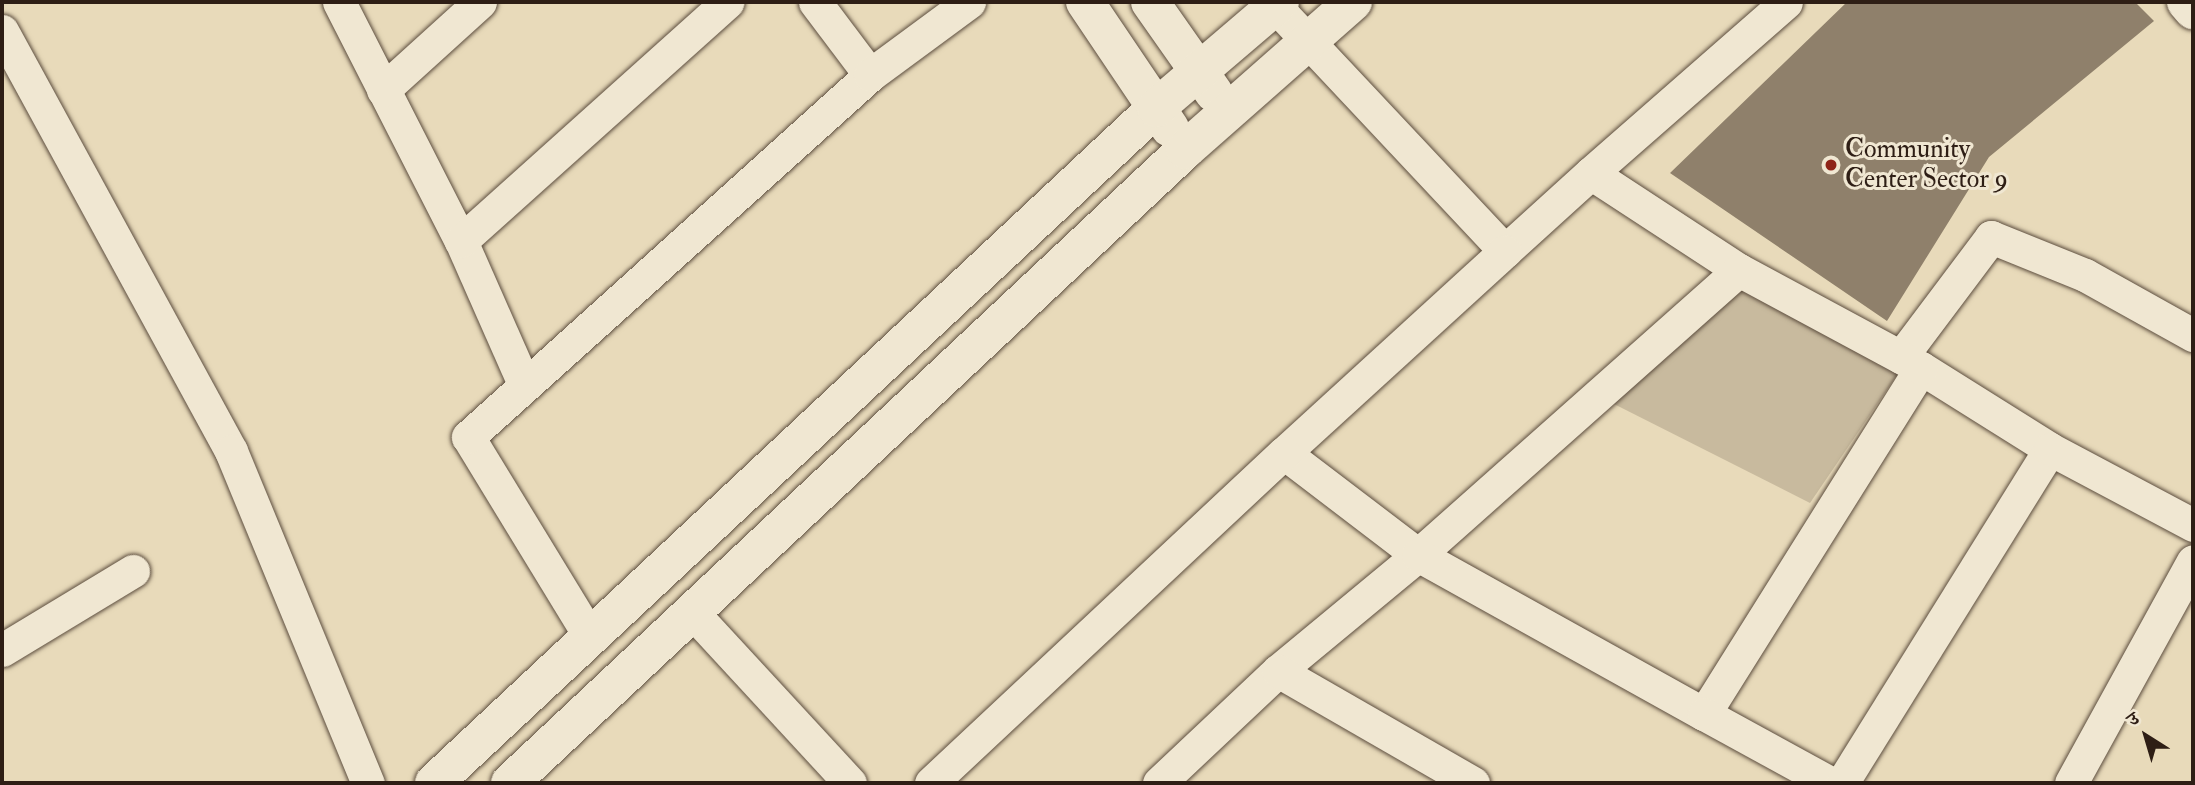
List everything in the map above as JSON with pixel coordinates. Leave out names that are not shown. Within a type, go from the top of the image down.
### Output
[{"type":"street","points":[[338,2],[461,241],[524,384]]},
{"type":"street","points":[[383,90],[480,2]]},
{"type":"street","points":[[461,241],[727,2]]},
{"type":"street","points":[[815,2],[870,75]]},
{"type":"street","points":[[589,635],[468,437],[870,75],[969,2]]},
{"type":"street","points":[[1085,2],[1185,150]]},
{"type":"street","points":[[1150,2],[1227,112]]},
{"type":"street","points":[[510,783],[694,614],[1185,150],[1353,2]]},
{"type":"street","points":[[931,783],[1505,251],[1786,2]]},
{"type":"street","points":[[2186,2],[2193,10]]},
{"type":"street","points":[[439,782],[589,635],[1156,108],[1277,4],[1307,43],[1505,251]]},
{"type":"street","points":[[2,31],[231,451],[368,783]]},
{"type":"street","points":[[1591,173],[1739,270],[1911,362],[2050,449],[2193,525]]},
{"type":"street","points":[[1704,714],[1911,362],[1991,237],[2085,275],[2193,335]]},
{"type":"street","points":[[1159,783],[1278,671],[1418,555],[1739,270]]},
{"type":"street","points":[[1842,783],[2050,449]]},
{"type":"street","points":[[1284,453],[1418,555],[1830,783]]},
{"type":"street","points":[[2071,783],[2193,561]]},
{"type":"street","points":[[2,650],[133,571]]},
{"type":"street","points":[[694,614],[850,783]]},
{"type":"street","points":[[1278,671],[1472,783]]},
{"type":"shaded area","points":[[1736,287],[1899,372],[1810,503],[1612,403]]},
{"type":"building","name":"Community Center Sector 9","points":[[1847,2],[2135,2],[2154,21],[1989,157],[1887,321],[1670,173]]},
{"type":"place","name":"Community Center Sector 9","points":[[1831,165]]}]
